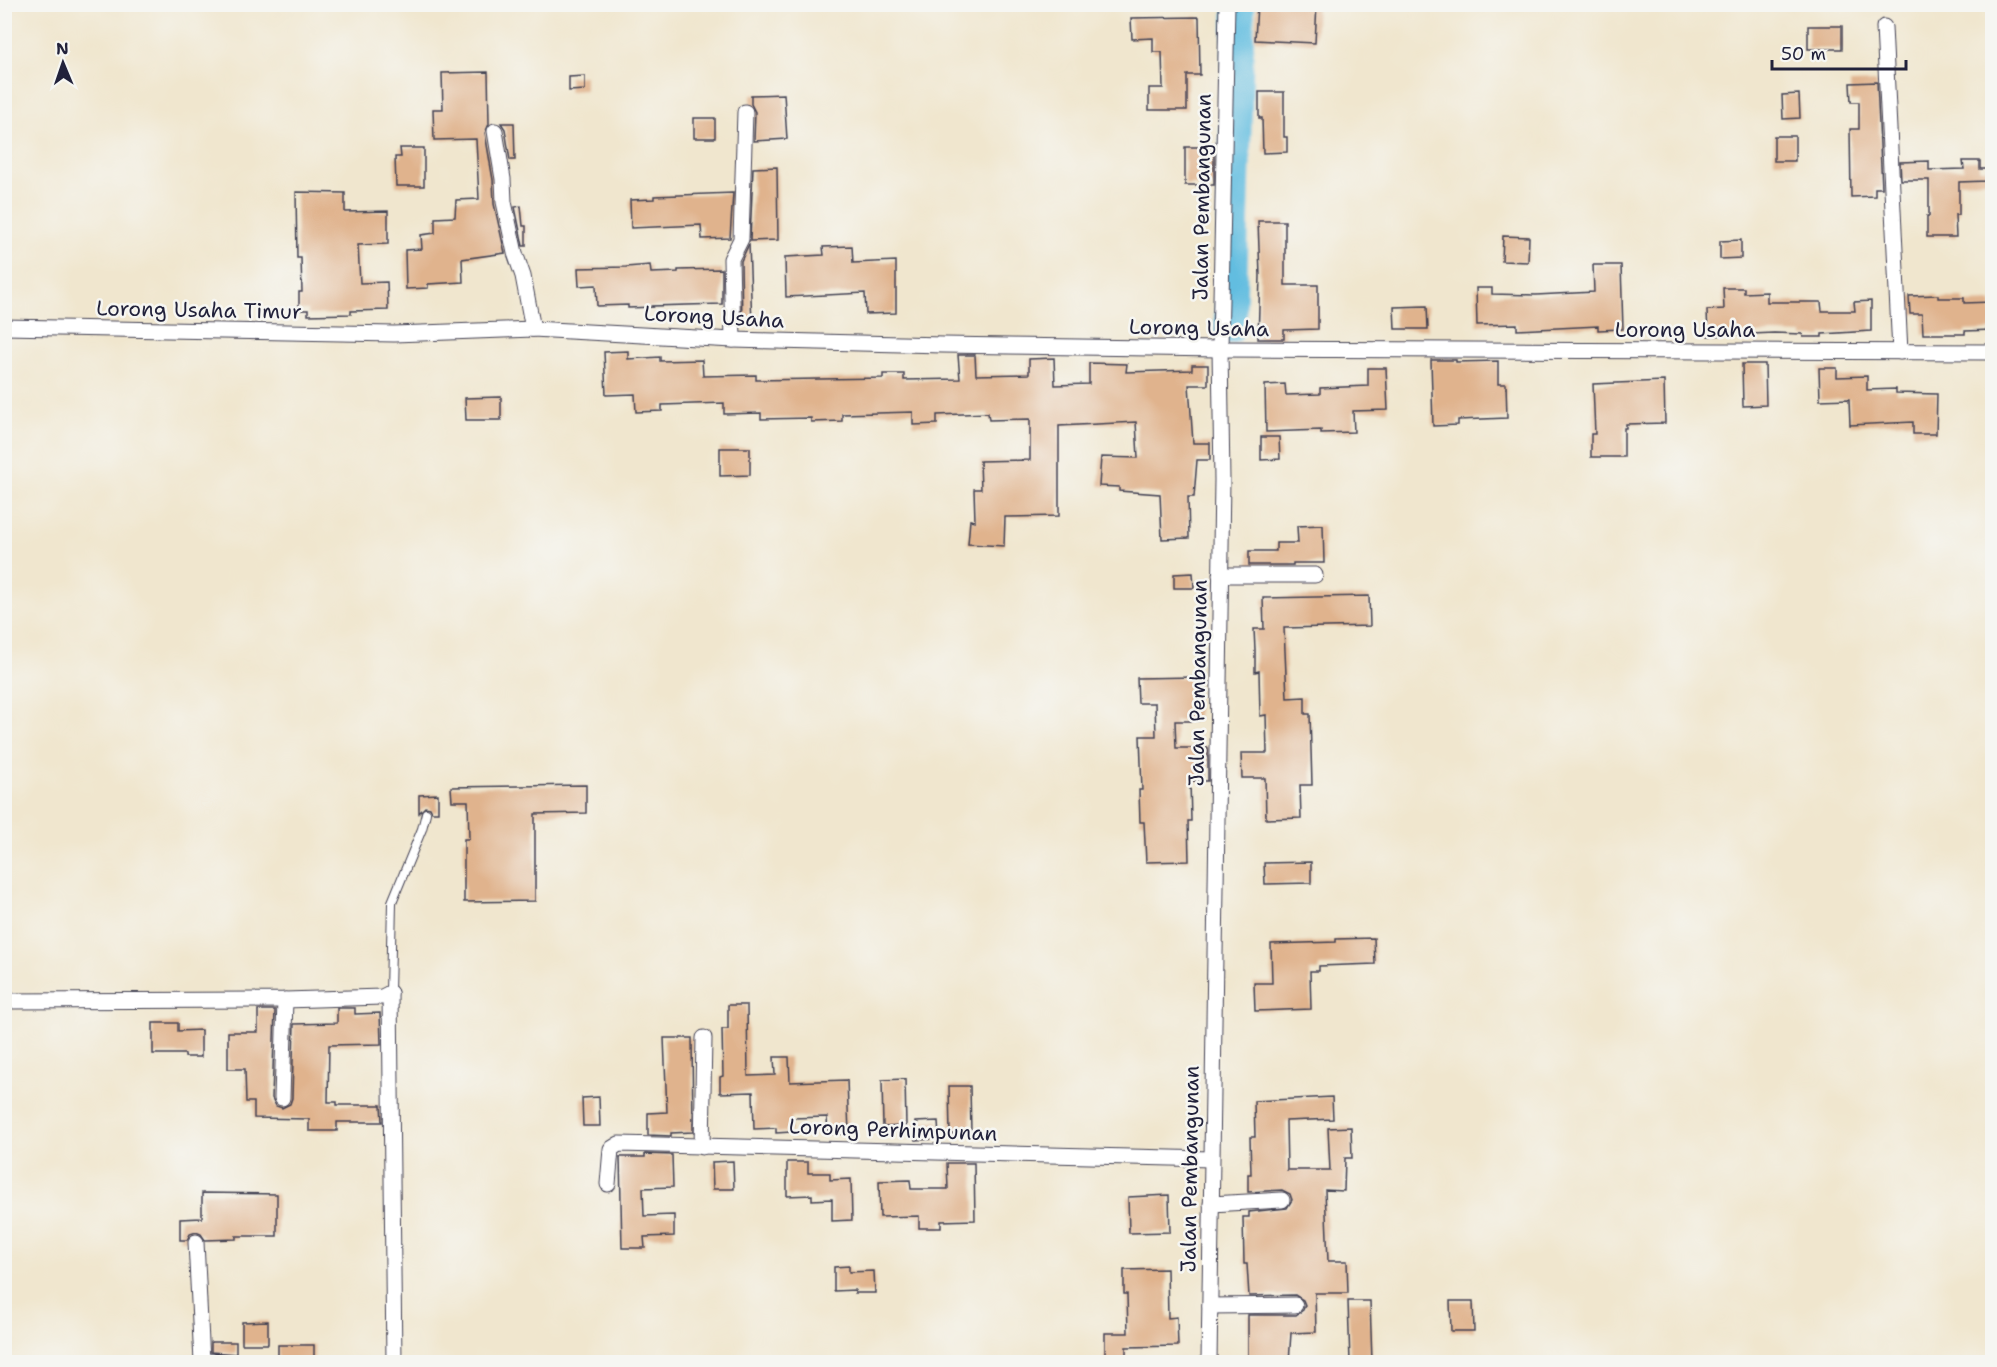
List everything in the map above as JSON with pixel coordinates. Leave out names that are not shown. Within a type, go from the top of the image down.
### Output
[{"type":"street","name":"Jalan Pembangunan","points":[[1209,1362],[1222,480],[1220,349],[1227,4]]},
{"type":"street","points":[[1884,27],[1900,352]]},
{"type":"street","points":[[733,340],[731,260],[741,239],[745,112]]},
{"type":"street","points":[[495,131],[503,179],[504,202],[515,253],[523,276],[533,329]]},
{"type":"street","name":"Lorong Usaha Timur","points":[[4,327],[400,334]]},
{"type":"street","name":"Lorong Usaha","points":[[400,334],[533,329],[733,340],[950,346],[1992,352]]},
{"type":"street","points":[[1220,575],[1315,575]]},
{"type":"street","points":[[4,1001],[285,1000],[382,997],[390,993],[394,1362]]},
{"type":"street","points":[[282,1098],[285,1000]]},
{"type":"street","points":[[702,1147],[704,1038]]},
{"type":"street","name":"Lorong Perhimpunan","points":[[608,1184],[611,1149],[615,1145],[1211,1159]]},
{"type":"street","points":[[1211,1204],[1282,1200]]},
{"type":"street","points":[[196,1242],[202,1362],[231,1362]]},
{"type":"street","points":[[1209,1306],[1295,1305]]},
{"type":"lane","points":[[390,993],[392,902],[422,829],[426,813]]},
{"type":"building","points":[[1257,4],[1317,4],[1315,43],[1255,40]]},
{"type":"building","points":[[1199,17],[1200,75],[1187,75],[1187,110],[1149,110],[1149,88],[1163,88],[1162,52],[1153,52],[1153,38],[1132,39],[1131,18]]},
{"type":"building","points":[[1808,26],[1842,26],[1842,49],[1808,49]]},
{"type":"building","points":[[488,72],[489,124],[485,133],[493,180],[494,204],[505,253],[462,259],[463,282],[428,284],[428,288],[406,289],[405,250],[422,249],[421,235],[435,233],[435,218],[455,217],[456,200],[479,199],[476,139],[434,140],[433,109],[443,109],[442,73]]},
{"type":"building","points":[[585,76],[585,90],[569,91],[569,77]]},
{"type":"building","points":[[1877,82],[1882,188],[1875,188],[1875,196],[1851,197],[1850,129],[1859,129],[1859,102],[1851,102],[1850,83]]},
{"type":"building","points":[[1259,92],[1284,92],[1284,137],[1287,137],[1287,152],[1263,153]]},
{"type":"building","points":[[784,94],[787,139],[754,141],[755,112],[751,104],[751,95]]},
{"type":"building","points":[[1799,94],[1800,118],[1783,119],[1782,95]]},
{"type":"building","points":[[694,118],[715,118],[715,138],[694,138]]},
{"type":"building","points":[[501,123],[514,123],[515,160],[510,160],[505,129]]},
{"type":"building","points":[[1774,136],[1795,136],[1795,161],[1774,161]]},
{"type":"building","points":[[1185,147],[1214,147],[1214,185],[1185,185]]},
{"type":"building","points":[[400,148],[424,148],[424,186],[396,186],[395,157],[401,157]]},
{"type":"building","points":[[1929,161],[1929,170],[1964,169],[1963,161],[1980,161],[1980,169],[1987,169],[1987,181],[1959,182],[1959,215],[1955,215],[1956,237],[1927,237],[1929,180],[1901,180],[1900,162]]},
{"type":"building","points":[[777,167],[778,240],[750,241],[753,168]]},
{"type":"building","points":[[296,192],[345,193],[345,212],[388,211],[388,244],[358,245],[360,283],[387,282],[388,310],[308,315],[308,310],[299,310],[299,292],[302,292],[301,258],[297,258]]},
{"type":"building","points":[[733,193],[730,238],[702,239],[701,225],[631,228],[630,200],[654,199],[654,196]]},
{"type":"building","points":[[521,206],[523,226],[526,226],[526,246],[523,246],[515,207]]},
{"type":"building","points":[[1258,221],[1285,221],[1285,285],[1318,285],[1318,329],[1284,330],[1284,339],[1258,339],[1260,276]]},
{"type":"building","points":[[1503,236],[1529,237],[1528,262],[1502,261]]},
{"type":"building","points":[[1741,240],[1741,258],[1720,259],[1720,241]]},
{"type":"building","points":[[749,244],[752,324],[742,324],[741,261]]},
{"type":"building","points":[[852,246],[853,263],[896,261],[896,313],[866,314],[865,293],[786,297],[785,257],[824,255],[823,247]]},
{"type":"building","points":[[650,265],[651,273],[722,269],[722,304],[628,308],[628,305],[597,306],[596,285],[579,286],[578,268]]},
{"type":"building","points":[[1593,265],[1621,265],[1623,329],[1598,330],[1598,326],[1517,330],[1517,324],[1477,325],[1476,288],[1492,288],[1492,294],[1536,295],[1594,292]]},
{"type":"building","points":[[1723,288],[1744,288],[1744,293],[1767,292],[1767,302],[1821,302],[1822,311],[1855,311],[1854,302],[1871,301],[1871,331],[1822,334],[1822,337],[1774,333],[1708,336],[1707,310],[1724,309]]},
{"type":"building","points":[[1938,295],[1938,298],[1964,298],[1964,303],[1992,302],[1992,330],[1965,331],[1965,334],[1923,334],[1922,314],[1910,314],[1909,296]]},
{"type":"building","points":[[1427,306],[1428,329],[1395,329],[1394,307]]},
{"type":"building","points":[[628,351],[628,359],[660,357],[660,361],[702,360],[703,376],[756,375],[756,380],[883,378],[883,374],[904,374],[904,380],[960,379],[958,355],[975,355],[976,375],[1029,374],[1029,359],[1054,358],[1055,385],[1089,384],[1089,363],[1127,364],[1126,372],[1192,370],[1192,365],[1208,365],[1208,385],[1189,385],[1193,443],[1210,443],[1210,460],[1197,460],[1194,497],[1188,497],[1189,538],[1162,539],[1160,494],[1119,491],[1119,487],[1099,486],[1101,457],[1138,458],[1136,422],[1059,426],[1059,516],[1005,517],[1004,546],[968,544],[970,520],[975,521],[974,489],[981,489],[980,461],[1030,460],[1030,419],[989,420],[988,413],[937,415],[937,424],[913,425],[913,412],[842,414],[842,421],[811,422],[811,418],[761,419],[761,413],[724,414],[724,403],[662,405],[662,411],[636,412],[635,394],[606,395],[604,352]]},
{"type":"building","points":[[1431,360],[1498,361],[1498,384],[1506,384],[1507,418],[1458,420],[1458,425],[1433,426]]},
{"type":"building","points":[[1742,364],[1765,364],[1766,405],[1743,406]]},
{"type":"building","points":[[1368,368],[1386,368],[1388,410],[1353,411],[1354,432],[1321,433],[1321,430],[1266,432],[1265,385],[1285,384],[1286,395],[1320,394],[1320,388],[1368,386]]},
{"type":"building","points":[[1819,368],[1837,368],[1837,377],[1867,376],[1867,390],[1896,389],[1896,393],[1937,394],[1936,434],[1913,434],[1913,422],[1850,425],[1849,399],[1820,400]]},
{"type":"building","points":[[1664,381],[1665,423],[1626,424],[1624,457],[1591,457],[1591,434],[1595,434],[1593,384]]},
{"type":"building","points":[[501,397],[501,420],[466,420],[465,398]]},
{"type":"building","points":[[1261,437],[1279,437],[1280,459],[1261,460]]},
{"type":"building","points":[[720,448],[750,448],[750,475],[720,476]]},
{"type":"building","points":[[1323,525],[1324,563],[1249,565],[1249,551],[1276,551],[1276,543],[1298,543],[1297,526]]},
{"type":"building","points":[[1193,573],[1194,588],[1174,588],[1174,574]]},
{"type":"building","points":[[1369,596],[1370,626],[1284,628],[1287,698],[1305,697],[1305,714],[1310,714],[1312,785],[1300,785],[1301,818],[1266,819],[1265,778],[1242,778],[1241,753],[1267,753],[1266,715],[1260,716],[1259,671],[1255,672],[1254,629],[1264,629],[1263,598]]},
{"type":"building","points":[[1197,677],[1198,721],[1175,721],[1176,748],[1208,748],[1208,781],[1190,781],[1189,861],[1146,862],[1144,822],[1140,822],[1139,790],[1142,790],[1140,736],[1156,736],[1155,703],[1138,703],[1137,678]]},
{"type":"building","points":[[586,785],[586,813],[535,814],[535,901],[464,902],[464,839],[469,839],[468,801],[452,801],[451,787]]},
{"type":"building","points":[[438,794],[438,812],[432,812],[430,808],[425,807],[419,813],[419,795]]},
{"type":"building","points":[[1311,862],[1311,883],[1265,884],[1264,863]]},
{"type":"building","points":[[1374,938],[1375,964],[1319,966],[1319,971],[1310,971],[1311,1009],[1255,1011],[1254,983],[1272,983],[1271,944]]},
{"type":"building","points":[[728,1005],[747,1005],[748,1076],[775,1075],[774,1057],[789,1057],[790,1082],[847,1080],[849,1134],[828,1134],[827,1117],[791,1118],[791,1132],[776,1133],[776,1128],[754,1129],[753,1092],[720,1093],[720,1077],[723,1076],[722,1029],[728,1029]]},
{"type":"building","points":[[337,1008],[355,1008],[355,1014],[380,1013],[381,1044],[329,1045],[328,1102],[337,1102],[337,1105],[381,1105],[382,1122],[337,1122],[337,1131],[309,1131],[309,1119],[254,1118],[254,1102],[246,1102],[245,1069],[228,1069],[228,1032],[258,1032],[258,1010],[275,1010],[272,1098],[276,1106],[282,1108],[290,1104],[292,1098],[294,1024],[337,1023]]},
{"type":"building","points":[[153,1023],[178,1023],[178,1031],[201,1030],[201,1057],[185,1057],[185,1054],[153,1054]]},
{"type":"building","points":[[664,1038],[692,1038],[693,1132],[671,1133],[671,1136],[648,1135],[648,1113],[667,1112]]},
{"type":"building","points":[[905,1079],[906,1126],[883,1127],[882,1080]]},
{"type":"building","points":[[949,1086],[970,1086],[971,1133],[950,1134]]},
{"type":"building","points":[[599,1097],[600,1126],[583,1126],[582,1098]]},
{"type":"building","points":[[1332,1097],[1333,1119],[1286,1121],[1287,1170],[1330,1170],[1328,1128],[1351,1127],[1352,1158],[1345,1158],[1344,1191],[1325,1190],[1328,1261],[1347,1261],[1348,1293],[1315,1293],[1316,1332],[1291,1333],[1289,1362],[1248,1362],[1248,1315],[1296,1315],[1303,1310],[1305,1305],[1303,1300],[1295,1295],[1249,1296],[1247,1264],[1244,1264],[1243,1217],[1249,1217],[1249,1212],[1287,1208],[1292,1200],[1290,1194],[1282,1190],[1248,1192],[1248,1174],[1251,1174],[1250,1137],[1255,1137],[1254,1101]]},
{"type":"building","points":[[938,1121],[939,1139],[915,1140],[915,1122]]},
{"type":"building","points":[[645,1154],[672,1155],[673,1187],[643,1188],[644,1216],[674,1215],[674,1236],[644,1237],[645,1248],[622,1248],[620,1157],[645,1157]]},
{"type":"building","points":[[733,1161],[734,1189],[713,1189],[712,1162]]},
{"type":"building","points":[[787,1162],[808,1162],[808,1173],[830,1173],[830,1180],[851,1179],[852,1220],[832,1221],[832,1199],[812,1200],[812,1195],[787,1196]]},
{"type":"building","points":[[947,1163],[974,1163],[975,1220],[941,1221],[941,1228],[919,1228],[919,1216],[880,1217],[879,1181],[910,1180],[911,1189],[948,1189]]},
{"type":"building","points":[[202,1193],[277,1194],[277,1236],[236,1236],[236,1239],[205,1240],[201,1234],[196,1232],[190,1234],[187,1240],[180,1240],[180,1219],[202,1218]]},
{"type":"building","points":[[1169,1195],[1170,1232],[1129,1233],[1128,1197]]},
{"type":"building","points":[[849,1266],[849,1272],[874,1271],[875,1293],[855,1293],[855,1290],[834,1291],[834,1267]]},
{"type":"building","points":[[1167,1269],[1168,1318],[1177,1317],[1178,1346],[1126,1347],[1126,1362],[1105,1362],[1105,1333],[1128,1333],[1124,1270]]},
{"type":"building","points":[[1348,1301],[1370,1301],[1372,1362],[1350,1362]]},
{"type":"building","points":[[1450,1301],[1473,1301],[1474,1331],[1451,1331]]},
{"type":"building","points":[[268,1321],[268,1344],[242,1344],[242,1322]]},
{"type":"building","points":[[211,1342],[236,1342],[236,1354],[211,1352]]},
{"type":"building","points":[[278,1345],[314,1345],[314,1362],[278,1362]]},
{"type":"waterway","points":[[1230,328],[1239,4]]}]
